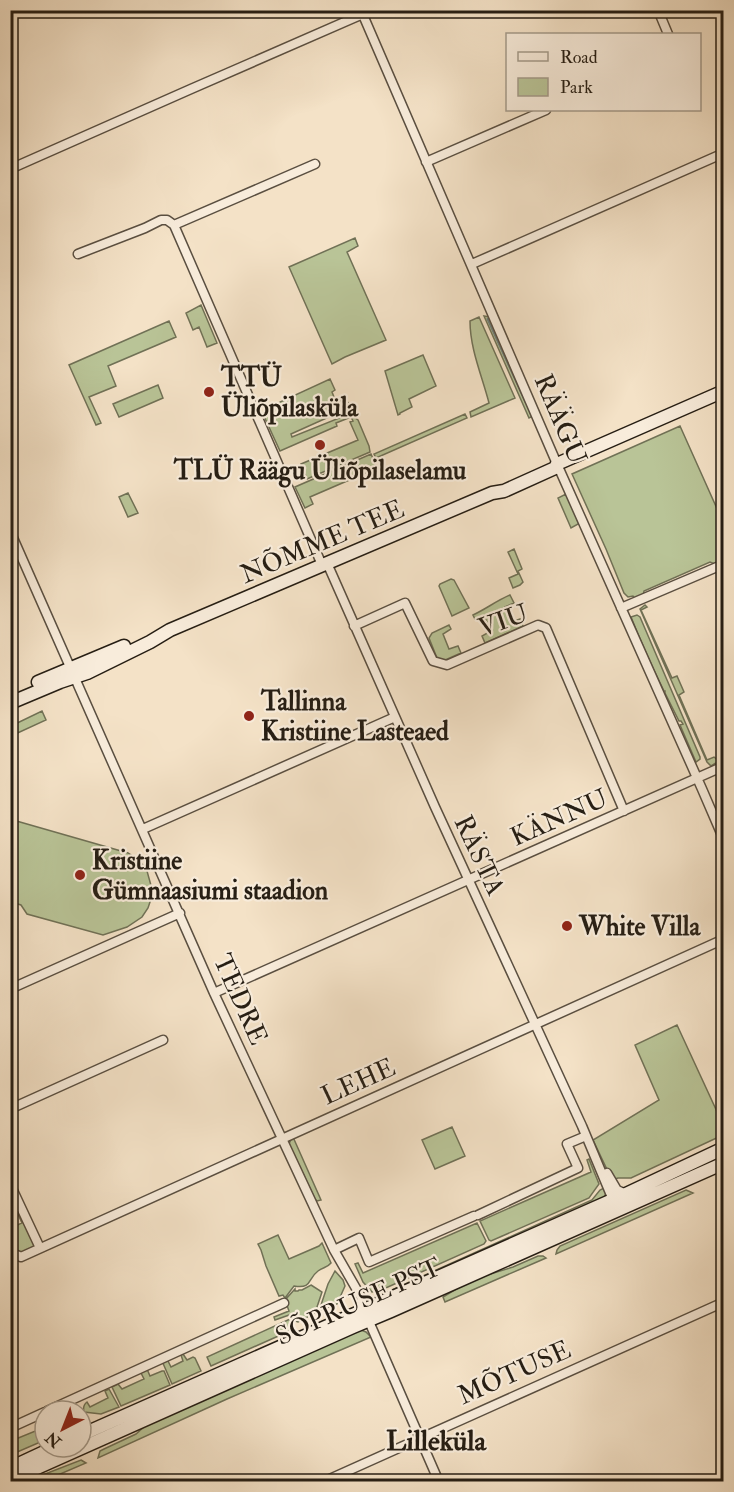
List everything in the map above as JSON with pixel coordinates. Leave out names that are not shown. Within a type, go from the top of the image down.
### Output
[{"type":"main road","name":"NÕMME TEE","points":[[10,695],[73,672],[87,673],[170,630],[492,493],[502,485],[543,465],[551,462],[557,464],[723,391]]},
{"type":"main road","name":"NÕMME TEE","points":[[10,703],[60,682],[73,672]]},
{"type":"main road","name":"SÕPRUSE PST","points":[[10,1480],[723,1148]]},
{"type":"main road","name":"SÕPRUSE PST","points":[[93,1430],[367,1315],[391,1311],[723,1163]]},
{"type":"main road","points":[[10,1468],[33,1457]]},
{"type":"street","points":[[10,169],[372,10]]},
{"type":"street","points":[[658,10],[668,33]]},
{"type":"street","name":"RÄÄGU","points":[[363,15],[723,840]]},
{"type":"street","points":[[426,162],[544,111]]},
{"type":"street","points":[[472,264],[723,153]]},
{"type":"street","points":[[78,254],[161,220],[168,220],[174,225],[315,164]]},
{"type":"street","name":"RÄSTA","points":[[174,225],[324,564],[536,1024],[613,1200]]},
{"type":"street","name":"TEDRE","points":[[10,531],[214,993],[333,1250],[361,1297],[439,1482]]},
{"type":"street","points":[[621,608],[723,564]]},
{"type":"street","name":"VIU","points":[[354,626],[405,603],[433,661],[447,665],[538,625],[546,628],[624,811]]},
{"type":"street","points":[[143,829],[395,717]]},
{"type":"street","name":"KÄNNU","points":[[214,993],[723,766]]},
{"type":"street","points":[[10,989],[180,913]]},
{"type":"street","name":"LEHE","points":[[10,1252],[21,1257],[723,939]]},
{"type":"street","points":[[10,1108],[163,1040]]},
{"type":"street","points":[[333,1250],[359,1238],[369,1262],[476,1215],[578,1168],[567,1144],[586,1136]]},
{"type":"street","name":"RÄSTA","points":[[599,1164],[617,1190],[626,1194]]},
{"type":"street","points":[[10,1184],[40,1248]]},
{"type":"street","name":"MÕTUSE","points":[[323,1482],[723,1302]]},
{"type":"street","points":[[74,1399],[284,1303]]},
{"type":"street","points":[[10,1428],[33,1418]]},
{"type":"green space","points":[[355,238],[358,246],[347,252],[386,340],[332,364],[289,267]]},
{"type":"green space","points":[[201,305],[217,343],[207,347],[199,327],[193,330],[186,313]]},
{"type":"green space","points":[[484,316],[490,317],[533,416],[529,418]]},
{"type":"green space","points":[[479,317],[515,398],[471,417],[470,412],[489,403],[474,352],[471,331],[470,321]]},
{"type":"green space","points":[[169,321],[176,337],[108,366],[116,386],[89,397],[101,423],[96,425],[69,365]]},
{"type":"green space","points":[[423,355],[436,386],[409,399],[412,407],[398,415],[385,371]]},
{"type":"green space","points":[[330,379],[335,390],[332,392],[336,402],[345,399],[350,405],[349,408],[291,434],[292,437],[349,414],[358,420],[370,452],[307,479],[301,464],[358,440],[350,422],[353,421],[351,417],[336,423],[337,426],[280,451],[263,414],[280,402]]},
{"type":"green space","points":[[158,385],[163,398],[119,417],[113,404]]},
{"type":"green space","points":[[465,414],[467,418],[376,458],[374,454]]},
{"type":"green space","points":[[680,426],[723,522],[723,561],[715,564],[710,562],[644,591],[643,596],[635,599],[624,593],[572,474]]},
{"type":"green space","points":[[371,454],[377,468],[310,497],[313,504],[305,508],[295,487]]},
{"type":"green space","points":[[128,493],[138,513],[128,517],[119,497]]},
{"type":"green space","points":[[566,494],[580,523],[571,528],[558,498]]},
{"type":"green space","points":[[514,549],[522,569],[518,571],[523,582],[513,588],[509,578],[518,574],[508,552]]},
{"type":"green space","points":[[451,579],[454,580],[469,608],[452,616],[439,586]]},
{"type":"green space","points":[[510,595],[514,603],[505,607],[512,622],[520,619],[523,626],[485,643],[482,636],[491,631],[484,616],[475,619],[473,615]]},
{"type":"green space","points":[[645,605],[647,607],[641,610],[672,678],[677,676],[684,692],[679,695],[707,760],[714,757],[719,761],[711,766],[707,762],[640,609]]},
{"type":"green space","points":[[637,615],[640,617],[700,757],[696,762],[680,725],[683,724],[679,721],[664,691],[631,617]]},
{"type":"green space","points":[[449,625],[451,629],[443,634],[449,649],[458,646],[461,653],[443,661],[437,658],[429,638],[432,633]]},
{"type":"green space","points":[[42,711],[46,720],[11,736],[11,726]]},
{"type":"green space","name":"Kristiine Gümnaasiumi staadion","points":[[10,821],[128,853],[140,861],[147,871],[152,889],[148,908],[142,917],[127,927],[103,935],[27,914],[21,905],[11,902]]},
{"type":"green space","points":[[677,1025],[720,1118],[723,1117],[723,1135],[631,1178],[612,1180],[593,1140],[659,1100],[635,1045]]},
{"type":"green space","points":[[452,1127],[465,1156],[435,1169],[422,1140]]},
{"type":"green space","points":[[293,1137],[321,1200],[315,1199],[289,1144]]},
{"type":"green space","points":[[589,1159],[599,1184],[589,1198],[489,1240],[480,1221],[591,1172],[587,1160]]},
{"type":"green space","points":[[604,1188],[606,1194],[602,1200],[387,1296],[385,1293],[592,1200]]},
{"type":"green space","points":[[686,1190],[693,1193],[556,1254],[560,1246]]},
{"type":"green space","points":[[10,1191],[35,1245],[34,1248],[25,1252],[11,1248],[11,1228],[22,1223],[11,1199]]},
{"type":"green space","points":[[477,1223],[486,1241],[484,1244],[379,1291],[372,1292],[363,1282],[355,1264],[358,1263],[363,1273]]},
{"type":"green space","points":[[278,1235],[289,1259],[322,1243],[331,1263],[315,1274],[307,1285],[294,1286],[285,1298],[283,1295],[279,1296],[258,1244]]},
{"type":"green space","points":[[538,1256],[546,1258],[445,1302],[443,1297],[471,1280],[513,1267]]},
{"type":"green space","points":[[335,1271],[345,1286],[337,1304],[319,1311],[328,1284]]},
{"type":"green space","points":[[311,1285],[322,1292],[315,1313],[298,1322],[292,1314],[275,1320],[274,1317],[289,1311],[285,1300],[295,1289],[295,1291],[302,1290]]},
{"type":"green space","points":[[290,1319],[294,1329],[211,1366],[207,1357]]},
{"type":"green space","points":[[361,1330],[371,1337],[98,1458],[100,1451],[136,1434],[146,1425]]},
{"type":"green space","points":[[183,1354],[187,1360],[195,1358],[201,1371],[172,1384],[162,1361],[167,1359],[171,1367],[183,1361],[181,1355]]},
{"type":"green space","points":[[147,1369],[150,1376],[164,1371],[170,1385],[121,1406],[112,1387],[118,1384],[122,1389],[144,1379],[141,1373]]},
{"type":"green space","points":[[109,1389],[119,1407],[101,1414],[93,1413],[93,1406],[108,1398],[105,1391]]},
{"type":"green space","points":[[33,1432],[33,1445],[15,1453],[11,1441]]},
{"type":"green space","points":[[81,1460],[86,1463],[44,1481],[27,1481]]},
{"type":"waterway","points":[[488,319],[526,402]]},
{"type":"place","name":"TTÜ Üliõpilasküla","points":[[209,392]]},
{"type":"place","name":"TLÜ Räägu Üliõpilaselamu","points":[[320,445]]},
{"type":"place","name":"Tallinna Kristiine Lasteaed","points":[[249,716]]},
{"type":"place","name":"Kristiine Gümnaasiumi staadion","points":[[80,875]]},
{"type":"place","name":"White Villa","points":[[567,926]]},
{"type":"district","name":"Lilleküla","points":[[436,1440]]}]
